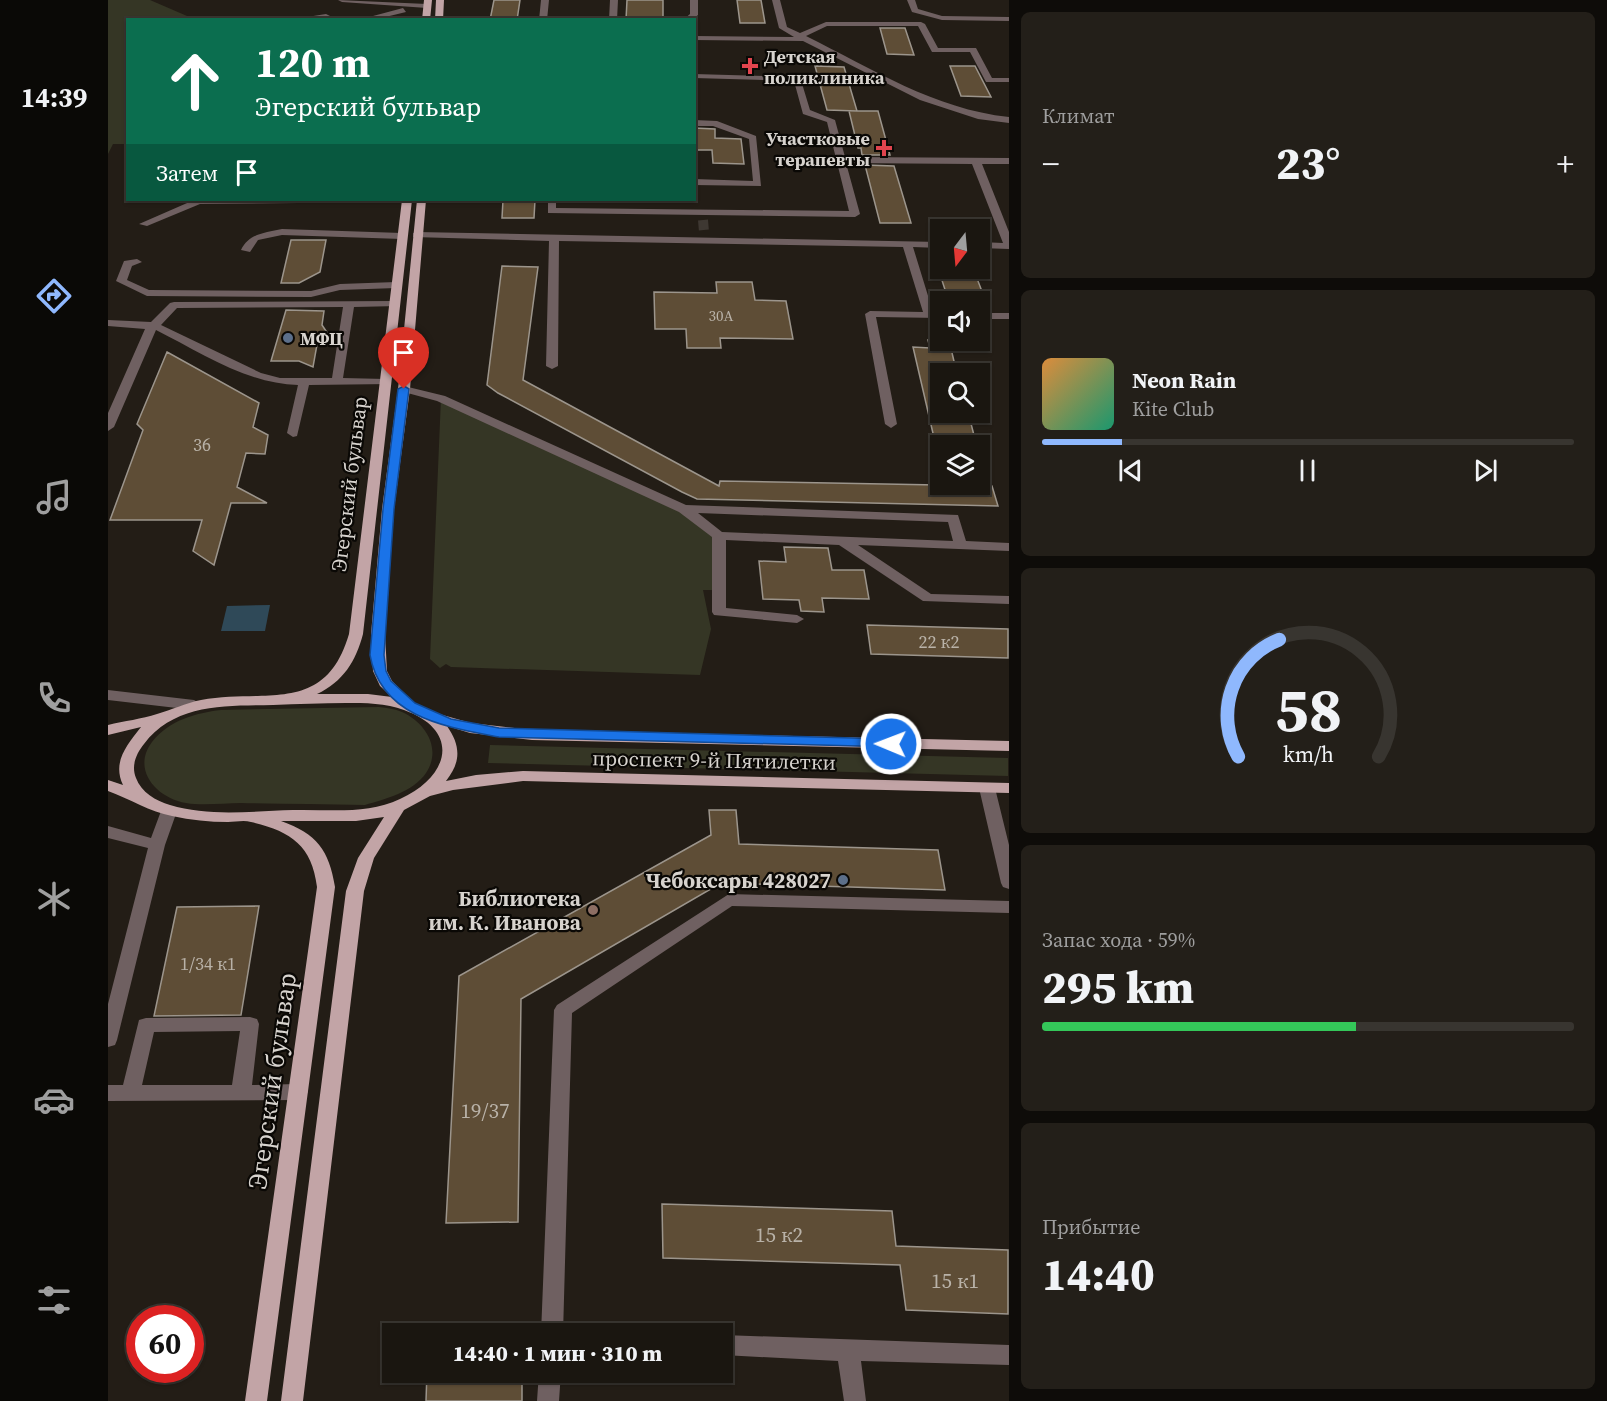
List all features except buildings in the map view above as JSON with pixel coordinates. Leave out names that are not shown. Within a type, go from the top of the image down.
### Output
[{"type":"main road","points":[[426,18],[427,3],[440,3],[439,18]]},
{"type":"main road","name":"Эгерский бульвар","points":[[283,700],[319,688],[331,681],[345,665],[352,648],[407,201]]},
{"type":"main road","name":"Эгерский бульвар","points":[[410,706],[385,683],[377,655],[388,509],[404,386],[422,201]]},
{"type":"main road","points":[[402,236],[417,235]]},
{"type":"main road","points":[[396,285],[413,285]]},
{"type":"main road","points":[[395,304],[412,304]]},
{"type":"main road","points":[[385,385],[404,386]]},
{"type":"main road","points":[[108,730],[143,724],[194,705],[283,700],[373,700],[410,706],[427,715],[441,728],[449,740],[451,754],[446,769],[437,782],[421,794],[398,807],[364,815],[197,815],[169,811],[141,797],[108,785]]},
{"type":"main road","name":"проспект 9-й Пятилетки","points":[[427,715],[470,728],[532,735],[1008,746]]},
{"type":"main road","points":[[141,797],[133,788],[126,766],[138,740],[147,729],[165,716]]},
{"type":"main road","name":"проспект 9-й Пятилетки","points":[[421,794],[449,784],[523,776],[1008,788]]},
{"type":"main road","points":[[292,1401],[355,891],[366,858],[398,807]]},
{"type":"main road","name":"Эгерский бульвар","points":[[246,816],[296,832],[310,842],[320,855],[325,867],[326,887],[256,1401]]},
{"type":"street","points":[[342,0],[427,3]]},
{"type":"street","points":[[543,18],[545,0]]},
{"type":"street","points":[[613,18],[614,0]]},
{"type":"street","points":[[689,18],[694,15],[694,0]]},
{"type":"street","points":[[776,0],[783,28],[941,106],[989,120],[1008,120]]},
{"type":"street","points":[[911,0],[915,10],[942,18],[1008,19]]},
{"type":"street","points":[[369,18],[427,3]]},
{"type":"street","points":[[311,16],[326,16],[326,18]]},
{"type":"street","points":[[696,38],[805,38],[826,24],[921,24],[935,50],[973,50],[989,80],[1008,80]]},
{"type":"street","points":[[552,201],[551,211],[703,216],[855,214],[831,120],[806,112],[797,79],[696,76]]},
{"type":"street","points":[[696,123],[714,123],[753,138],[758,184],[696,182]]},
{"type":"street","points":[[842,159],[1008,161]]},
{"type":"street","points":[[976,161],[1008,246],[990,245]]},
{"type":"street","points":[[144,224],[198,201]]},
{"type":"street","points":[[246,250],[255,238],[267,233],[402,236]]},
{"type":"street","points":[[417,235],[554,239],[704,237],[930,245]]},
{"type":"street","points":[[552,366],[554,239]]},
{"type":"street","points":[[907,244],[930,302]]},
{"type":"street","points":[[137,262],[128,263],[121,281],[147,294],[311,294],[340,287],[396,285]]},
{"type":"street","points":[[108,427],[148,332],[174,305],[395,304]]},
{"type":"street","points":[[337,382],[349,305]]},
{"type":"street","points":[[891,424],[870,314],[930,315]]},
{"type":"street","points":[[990,316],[1008,316]]},
{"type":"street","points":[[108,322],[155,326],[257,375],[304,383],[337,382],[385,385]]},
{"type":"street","points":[[293,433],[304,383]]},
{"type":"street","points":[[404,386],[441,398],[684,509],[719,536],[1008,547]]},
{"type":"street","points":[[684,509],[953,518],[961,546]]},
{"type":"street","points":[[719,536],[719,612],[797,619]]},
{"type":"street","points":[[843,541],[928,598],[1008,600]]},
{"type":"street","points":[[108,695],[194,705]]},
{"type":"street","points":[[987,788],[1008,883]]},
{"type":"street","points":[[108,1040],[157,845],[169,811]]},
{"type":"street","points":[[108,832],[157,845]]},
{"type":"street","points":[[552,1323],[563,1010],[729,900],[1008,907]]},
{"type":"street","points":[[131,1093],[146,1025],[250,1024],[241,1092]]},
{"type":"street","points":[[108,1093],[298,1092]]},
{"type":"street","points":[[733,1345],[1008,1355]]},
{"type":"street","points":[[848,1351],[855,1401]]},
{"type":"street","points":[[548,1401],[549,1383]]},
{"type":"green space","points":[[108,0],[150,0],[192,18],[126,18],[126,144],[113,144],[108,154]]},
{"type":"green space","points":[[441,398],[684,509],[719,536],[719,590],[703,590],[711,629],[700,675],[451,667],[446,664],[440,668],[430,659]]},
{"type":"green space","points":[[379,707],[402,712],[418,723],[432,746],[431,764],[420,780],[406,790],[365,805],[186,803],[175,800],[157,789],[146,772],[144,763],[146,752],[159,734],[175,723],[202,713],[221,710]]},
{"type":"green space","points":[[490,745],[1008,758],[1008,776],[488,763]]},
{"type":"water","points":[[270,605],[265,631],[221,631],[227,606]]},
{"type":"tunnel","points":[[703,220],[704,232]]},
{"type":"place","name":"Детская поликлиника","points":[[750,66]]},
{"type":"place","name":"Участковые терапевты","points":[[884,148]]},
{"type":"place","name":"МФЦ","points":[[288,338]]},
{"type":"place","name":"Чебоксары 428027","points":[[843,880]]},
{"type":"place","name":"Библиотека им. К. Иванова","points":[[593,910]]},
{"type":"route","points":[[404,389],[388,509],[377,655],[385,683],[395,695],[410,706],[447,722],[499,733],[891,744]]}]
